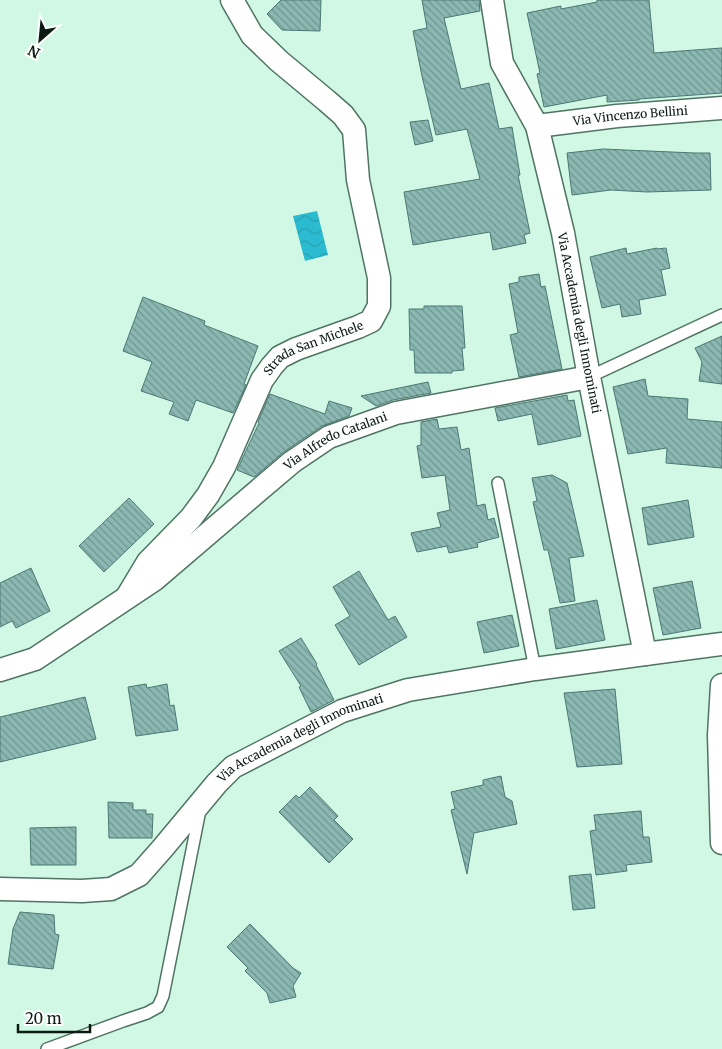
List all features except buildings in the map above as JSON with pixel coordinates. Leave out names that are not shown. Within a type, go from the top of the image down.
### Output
[{"type":"street","name":"Strada San Michele","points":[[128,597],[148,562],[191,518],[208,495],[224,466],[262,380],[272,366],[280,357],[296,349],[371,321],[379,306],[379,278],[358,180],[354,130],[338,110],[279,61],[252,35],[232,0]]},
{"type":"street","name":"Via Accademia degli Innominati","points":[[492,0],[502,63],[537,126],[563,233],[589,377],[645,654]]},
{"type":"street","name":"Via Vincenzo Bellini","points":[[537,126],[617,116],[722,108]]},
{"type":"street","name":"Via Alfredo Catalani","points":[[0,670],[35,660],[155,579],[292,462],[329,437],[396,413],[589,377]]},
{"type":"street","name":"Via Accademia degli Innominati","points":[[0,890],[82,891],[111,889],[139,875],[202,800],[233,767],[342,711],[408,690],[535,669],[722,644]]},
{"type":"street","points":[[722,685],[719,735],[722,843]]},
{"type":"lane","name":"Via Alfredo Catalani","points":[[589,377],[722,315]]},
{"type":"lane","points":[[498,483],[535,669]]},
{"type":"lane","points":[[47,1049],[147,1013],[158,1007],[164,996],[202,800]]},
{"type":"water","points":[[317,211],[328,255],[305,261],[293,216]]}]
